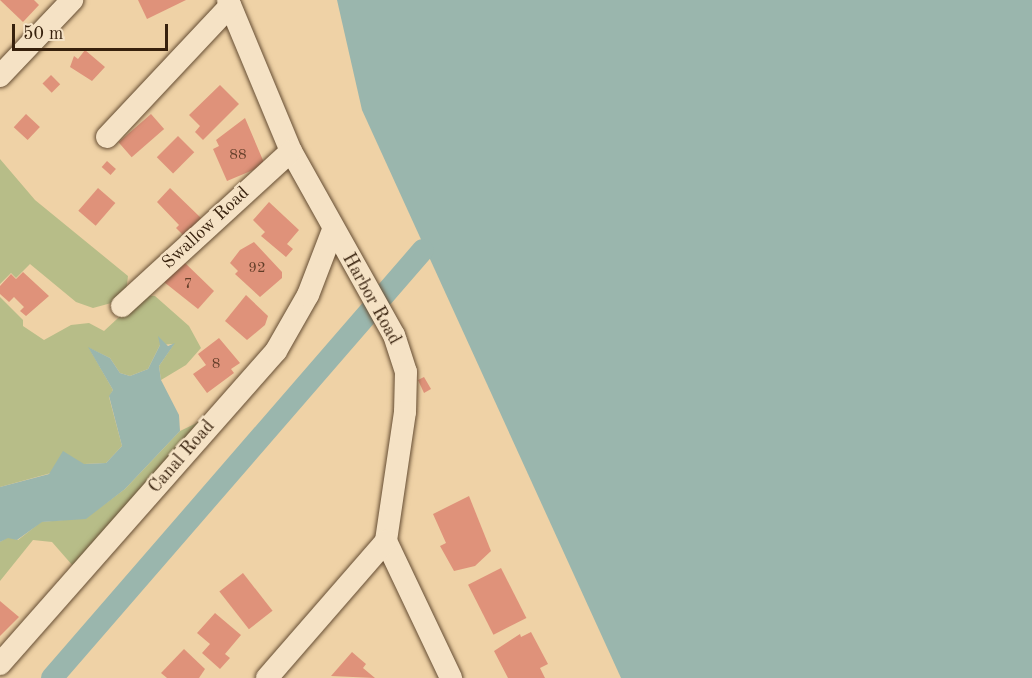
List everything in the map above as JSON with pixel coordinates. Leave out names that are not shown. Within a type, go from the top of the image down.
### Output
[{"type":"street","points":[[0,76],[72,0]]},
{"type":"street","points":[[107,137],[229,3]]},
{"type":"street","name":"Harbor Road","points":[[229,3],[291,151],[348,257],[394,335],[406,372],[405,412],[386,541]]},
{"type":"street","name":"Swallow Road","points":[[122,306],[291,151]]},
{"type":"street","name":"Canal Road","points":[[0,664],[276,351],[308,295],[333,230]]},
{"type":"street","points":[[267,678],[386,541],[451,678]]},
{"type":"green space","points":[[0,159],[35,200],[128,276],[126,292],[115,302],[93,308],[76,302],[30,264],[16,278],[11,273],[0,284]]},
{"type":"green space","points":[[143,295],[155,296],[189,326],[201,348],[186,365],[161,380],[159,366],[174,344],[160,345],[148,369],[130,376],[120,373],[110,358],[89,348],[113,390],[109,397],[122,446],[106,463],[84,464],[0,487],[0,297],[23,320],[23,326],[44,340],[71,325],[89,323],[104,331]]},
{"type":"green space","points":[[207,418],[73,566],[52,542],[33,540],[0,581],[0,542],[8,537],[18,540],[41,522],[86,518],[125,489],[180,431]]},
{"type":"water","points":[[337,0],[1032,0],[1032,678],[621,678],[362,110]]},
{"type":"water","points":[[158,336],[168,346],[175,343],[159,366],[161,380],[179,415],[180,431],[125,489],[86,519],[42,522],[17,540],[8,538],[0,542],[0,487],[49,474],[63,451],[84,464],[106,463],[122,446],[109,396],[113,390],[88,347],[110,358],[120,373],[130,376],[148,369],[160,345]]},
{"type":"building","points":[[0,0],[34,0],[39,5],[23,22]]},
{"type":"building","points":[[138,0],[186,0],[147,19]]},
{"type":"building","points":[[85,50],[105,67],[92,81],[70,67],[74,56],[78,59]]},
{"type":"building","points":[[51,75],[60,84],[52,93],[43,83]]},
{"type":"building","points":[[220,85],[239,104],[203,140],[195,132],[200,126],[189,115]]},
{"type":"building","points":[[26,114],[40,127],[28,140],[14,127]]},
{"type":"building","points":[[151,114],[164,129],[132,157],[119,142]]},
{"type":"building","points":[[245,118],[265,165],[227,181],[213,149],[219,146],[216,140]]},
{"type":"building","points":[[178,136],[194,152],[173,173],[157,157]]},
{"type":"building","points":[[107,161],[116,169],[111,175],[102,167]]},
{"type":"building","points":[[98,188],[115,203],[96,226],[78,211]]},
{"type":"building","points":[[170,188],[201,218],[184,236],[176,228],[179,225],[157,202]]},
{"type":"building","points":[[269,202],[299,230],[287,244],[293,249],[286,257],[261,236],[265,232],[253,220]]},
{"type":"building","points":[[254,242],[282,272],[282,278],[260,297],[235,274],[238,271],[230,263],[240,250]]},
{"type":"building","points":[[183,261],[214,291],[198,309],[164,282]]},
{"type":"building","points":[[23,272],[49,296],[26,316],[20,311],[24,307],[14,297],[9,302],[0,294],[0,286],[11,274],[16,279]]},
{"type":"building","points":[[246,295],[268,316],[265,325],[247,340],[225,321]]},
{"type":"building","points":[[219,338],[240,363],[231,369],[234,373],[207,393],[193,374],[206,365],[198,354]]},
{"type":"building","points":[[424,377],[431,389],[424,393],[418,380]]},
{"type":"building","points":[[469,496],[491,551],[475,566],[454,571],[440,546],[446,543],[433,514]]},
{"type":"building","points":[[501,568],[526,618],[493,635],[468,585]]},
{"type":"building","points":[[243,573],[273,611],[249,629],[219,591]]},
{"type":"building","points":[[0,601],[19,617],[0,636]]},
{"type":"building","points":[[215,613],[241,635],[225,654],[230,658],[220,669],[202,653],[210,644],[197,633]]},
{"type":"building","points":[[531,632],[548,664],[540,668],[545,678],[508,678],[494,651],[520,634],[521,637]]},
{"type":"building","points":[[184,649],[205,669],[199,678],[167,678],[161,673]]},
{"type":"building","points":[[352,652],[366,664],[363,668],[375,678],[331,676]]},
{"type":"waterway","points":[[52,678],[423,250]]}]
